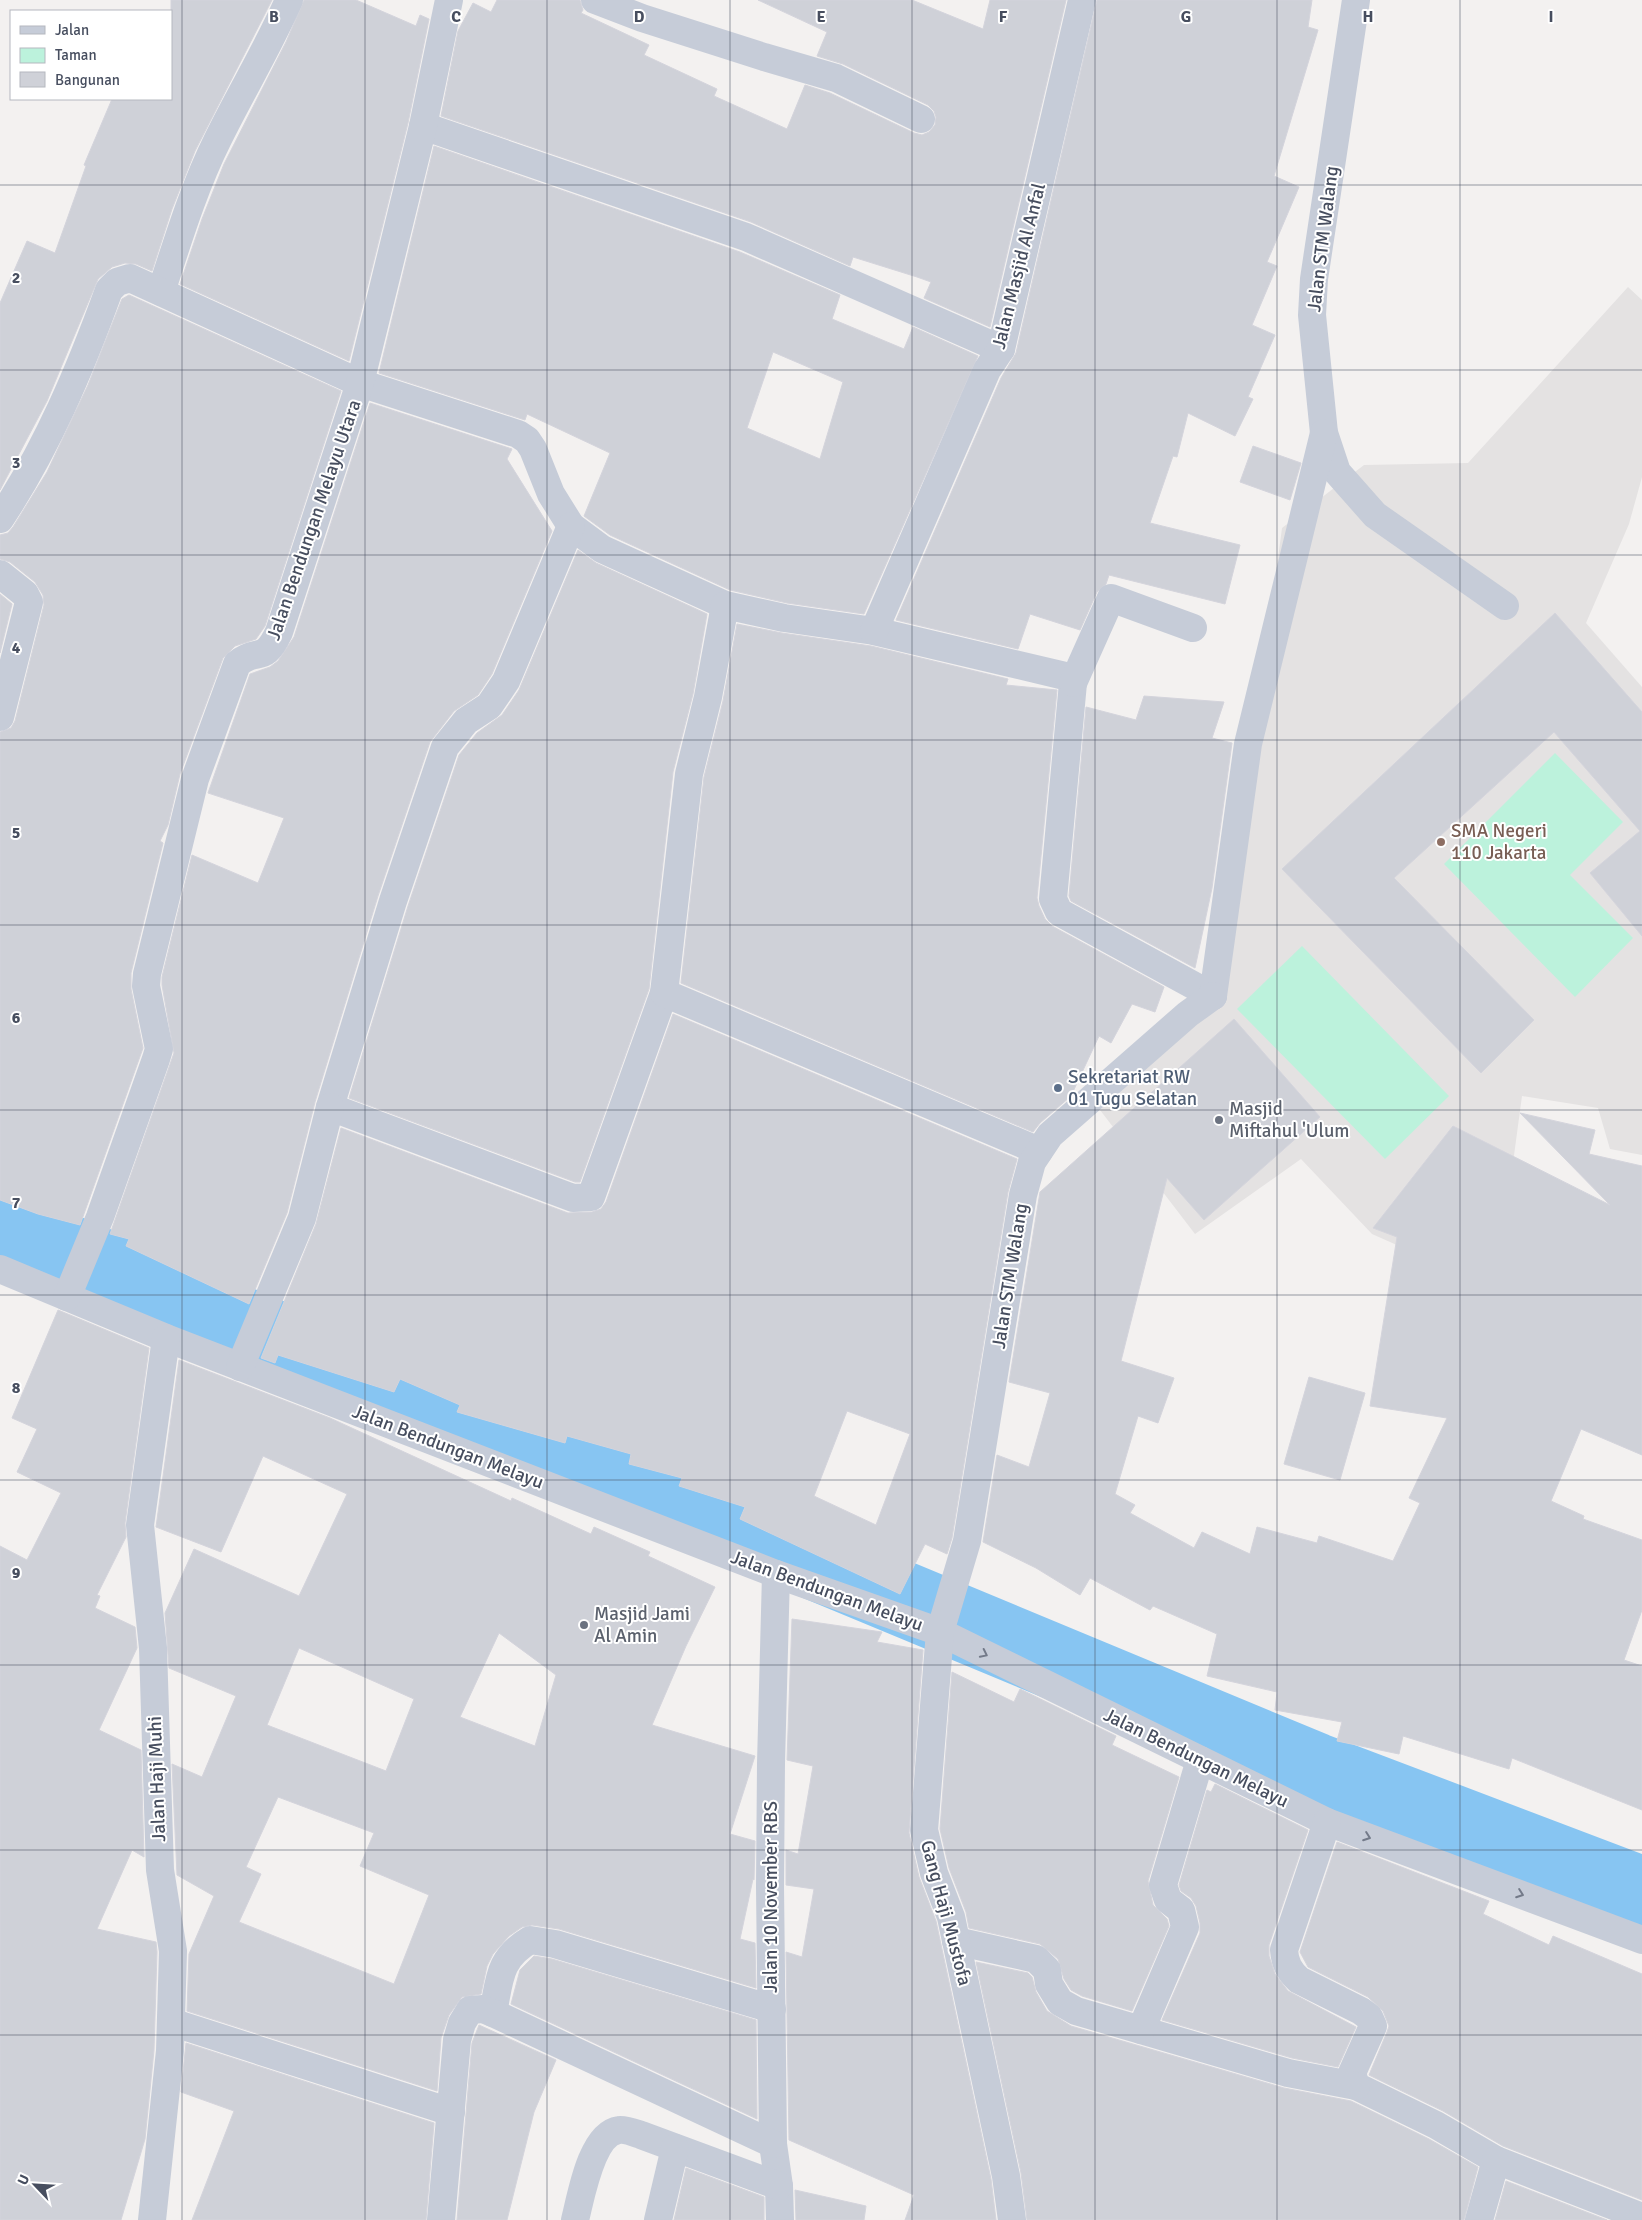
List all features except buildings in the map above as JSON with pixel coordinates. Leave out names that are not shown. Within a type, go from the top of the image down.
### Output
[{"type":"street","points":[[161,292],[193,195],[218,140],[274,35],[289,0]]},
{"type":"street","name":"Jalan Bendungan Melayu Utara","points":[[70,1290],[100,1217],[159,1049],[146,986],[147,974],[195,779],[237,664],[244,658],[264,655],[273,646],[279,632],[360,382],[423,126],[449,0]]},
{"type":"street","points":[[595,0],[642,18],[836,78],[921,120]]},
{"type":"street","name":"Jalan Masjid Al Anfal","points":[[874,631],[987,370],[1001,349],[1082,0]]},
{"type":"street","name":"Jalan STM Walang","points":[[1356,0],[1314,279],[1312,315],[1324,434],[1338,472],[1375,515],[1505,606]]},
{"type":"street","points":[[423,126],[746,237],[1001,349]]},
{"type":"street","points":[[0,519],[22,486],[48,439],[114,284],[130,278],[360,382],[518,434],[527,440],[551,494],[571,526],[602,549],[725,605],[784,618],[874,631],[1065,676],[1073,683]]},
{"type":"street","points":[[1193,628],[1111,598],[1073,683],[1053,899],[1059,912],[1214,987],[1248,744],[1324,434]]},
{"type":"street","points":[[241,1365],[302,1218],[330,1107],[393,901],[445,747],[466,721],[489,706],[506,681],[571,526]]},
{"type":"street","points":[[0,574],[25,594],[29,602],[26,623],[0,718]]},
{"type":"street","points":[[330,1107],[573,1198],[591,1197],[664,994],[689,774],[708,696],[725,605]]},
{"type":"street","name":"Jalan STM Walang","points":[[943,1625],[967,1541],[1023,1195],[1032,1162],[1050,1135],[1188,1014],[1214,987]]},
{"type":"street","points":[[664,994],[1039,1151]]},
{"type":"street","name":"Jalan Bendungan Melayu","points":[[0,1269],[70,1290],[166,1338],[241,1365],[776,1574],[943,1625],[1200,1760],[1327,1822],[1642,1940]]},
{"type":"street","name":"Jalan Haji Muhi","points":[[152,2220],[170,2051],[173,1951],[160,1870],[153,1648],[140,1525],[166,1338]]},
{"type":"street","name":"Jalan 10 November RBS","points":[[776,1574],[770,1763],[773,2144],[779,2186],[780,2220]]},
{"type":"street","name":"Gang Haji Mustofa","points":[[943,1625],[924,1830],[934,1873],[951,1917],[1006,2176],[1012,2220]]},
{"type":"street","points":[[1141,2030],[1185,1927],[1181,1910],[1168,1900],[1162,1885],[1200,1760]]},
{"type":"street","points":[[1327,1822],[1284,1950],[1285,1960],[1291,1973],[1299,1980],[1361,2011],[1369,2017],[1374,2026],[1352,2073],[1356,2086]]},
{"type":"street","points":[[493,2013],[503,1965],[514,1949],[530,1940],[555,1944],[772,2009]]},
{"type":"street","points":[[956,1941],[1036,1959],[1047,1970],[1049,1984],[1060,2002],[1076,2011],[1288,2073],[1356,2086],[1436,2125],[1496,2160],[1642,2217]]},
{"type":"street","points":[[441,2220],[457,2040],[462,2023],[470,2010],[482,2009],[493,2013],[773,2144]]},
{"type":"street","points":[[171,2022],[451,2112]]},
{"type":"street","points":[[575,2220],[592,2157],[603,2138],[618,2130],[641,2134],[779,2186]]},
{"type":"street","points":[[658,2220],[675,2148]]},
{"type":"street","points":[[1479,2220],[1496,2160]]},
{"type":"shaded area","name":"SMA Negeri 110 Jakarta","points":[[1628,287],[1642,300],[1642,477],[1629,524],[1586,623],[1642,687],[1642,1155],[1610,1149],[1598,1108],[1522,1096],[1496,1289],[1372,1234],[1301,1159],[1195,1234],[1100,1110],[1220,997],[1282,528],[1364,465],[1468,463]]},
{"type":"green space","points":[[1555,753],[1623,822],[1570,875],[1633,938],[1575,997],[1444,864]]},
{"type":"green space","points":[[1302,946],[1449,1096],[1385,1159],[1237,1009]]},
{"type":"waterway","points":[[0,1224],[1315,1770],[1642,1894]]},
{"type":"place","name":"SMA Negeri 110 Jakarta","points":[[1441,842]]},
{"type":"place","name":"Sekretariat RW 01 Tugu Selatan","points":[[1058,1088]]},
{"type":"place","name":"Masjid Miftahul 'Ulum","points":[[1219,1120]]},
{"type":"place","name":"Masjid Jami Al Amin","points":[[584,1625]]}]
